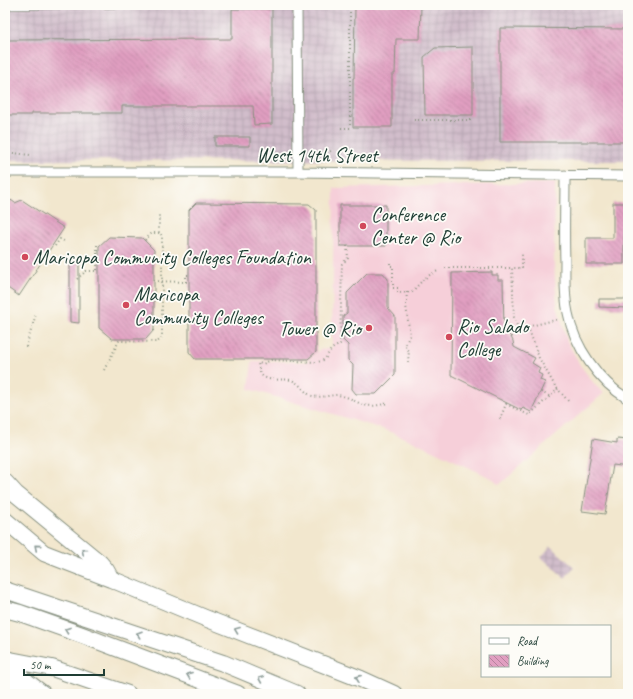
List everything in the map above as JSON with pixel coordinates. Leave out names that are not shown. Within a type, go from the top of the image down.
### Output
[{"type":"highway","points":[[5,482],[16,494],[100,563],[111,579]]},
{"type":"highway","points":[[5,520],[44,552],[205,618],[361,679],[394,694]]},
{"type":"highway","points":[[5,590],[223,662],[297,694]]},
{"type":"highway","points":[[12,611],[238,694]]},
{"type":"highway","points":[[5,659],[52,668],[128,694]]},
{"type":"highway","points":[[5,665],[43,694]]},
{"type":"highway","points":[[5,684],[20,694]]},
{"type":"street","points":[[297,5],[298,172]]},
{"type":"street","name":"West 14th Street","points":[[5,172],[298,172],[628,176]]},
{"type":"street","points":[[565,175],[565,292],[568,313],[574,335],[584,354],[599,374],[613,389],[628,399]]},
{"type":"lane","points":[[5,7],[166,5]]},
{"type":"path","points":[[341,128],[350,128],[350,5]]},
{"type":"path","points":[[414,120],[472,120]]},
{"type":"path","points":[[315,157],[331,150]]},
{"type":"path","points":[[5,152],[30,154]]},
{"type":"path","points":[[104,370],[119,341],[157,342],[160,340],[162,333],[162,236],[159,233],[159,215]]},
{"type":"path","points":[[145,240],[152,233],[159,233]]},
{"type":"path","points":[[55,246],[60,239],[66,242]]},
{"type":"path","points":[[77,278],[86,271],[97,271],[97,243]]},
{"type":"path","points":[[348,246],[348,258],[342,264],[340,344],[330,350],[326,359],[322,361],[271,360],[263,364],[258,363],[260,374],[272,380],[292,380],[310,395],[314,396],[340,395],[348,397],[362,405],[370,406],[378,406],[388,403]]},
{"type":"path","points":[[445,268],[522,268],[522,252]]},
{"type":"path","points":[[390,263],[390,266],[393,266],[393,288],[398,288],[398,293],[412,292],[429,275],[438,271]]},
{"type":"path","points":[[511,337],[519,334],[514,317],[512,268]]},
{"type":"path","points":[[154,281],[186,282],[186,275],[189,275]]},
{"type":"path","points":[[407,292],[406,304],[410,335],[405,345],[409,352],[408,362]]},
{"type":"path","points":[[26,347],[36,314]]},
{"type":"path","points":[[518,329],[559,319]]},
{"type":"path","points":[[528,327],[539,358],[568,402]]},
{"type":"path","points":[[500,419],[506,404],[528,415],[558,389]]},
{"type":"path","points":[[541,392],[550,396]]},
{"type":"shaded area","points":[[5,5],[628,5],[628,161],[5,160]]},
{"type":"shaded area","name":"Rio Salado College","points":[[555,183],[554,260],[557,305],[567,341],[580,365],[596,386],[604,393],[499,485],[491,478],[424,446],[383,429],[249,389],[252,361],[306,362],[319,350],[332,348],[334,188]]},
{"type":"shaded area","points":[[551,546],[574,567],[565,578],[541,557]]},
{"type":"building","points":[[355,5],[421,5],[420,39],[396,39],[395,74],[392,74],[392,127],[353,127]]},
{"type":"building","points":[[232,9],[272,9],[272,124],[254,125],[253,106],[122,106],[122,113],[32,113],[32,115],[5,115],[5,40],[232,39]]},
{"type":"building","points":[[500,28],[628,29],[628,142],[500,142]]},
{"type":"building","points":[[473,47],[473,115],[425,115],[424,57],[435,48]]},
{"type":"building","points":[[215,137],[250,137],[250,146],[215,146]]},
{"type":"building","name":"Maricopa Community Colleges Foundation","points":[[11,200],[15,203],[22,200],[64,228],[19,296],[5,286],[5,207],[8,206]]},
{"type":"building","points":[[196,203],[309,204],[316,210],[316,352],[308,359],[195,359],[189,352],[189,210]]},
{"type":"building","points":[[613,203],[626,203],[626,208],[628,208],[628,234],[624,234],[624,264],[586,264],[586,238],[613,238]]},
{"type":"building","name":"Conference Center @ Rio","points":[[340,205],[386,205],[386,246],[340,246]]},
{"type":"building","name":"Maricopa Community Colleges","points":[[109,237],[142,238],[154,250],[154,330],[146,339],[112,339],[99,328],[99,246]]},
{"type":"building","points":[[70,260],[79,260],[79,323],[70,322]]},
{"type":"building","points":[[492,272],[492,275],[498,275],[498,280],[503,280],[504,330],[511,337],[514,347],[535,358],[532,363],[540,368],[538,373],[542,375],[540,380],[545,382],[531,412],[523,408],[521,410],[451,375],[452,273]]},
{"type":"building","name":"Tower @ Rio","points":[[367,273],[383,273],[388,279],[388,308],[395,316],[395,375],[376,394],[356,394],[352,389],[353,365],[348,360],[348,345],[343,340],[343,316],[347,313],[347,293]]},
{"type":"building","points":[[599,299],[628,299],[628,308],[599,307]]},
{"type":"building","points":[[593,439],[617,443],[617,439],[628,440],[628,467],[613,465],[605,514],[582,511]]},
{"type":"place","name":"Conference Center @ Rio","points":[[363,226]]},
{"type":"place","name":"Maricopa Community Colleges Foundation","points":[[25,257]]},
{"type":"place","name":"Maricopa Community Colleges","points":[[126,305]]},
{"type":"place","name":"Tower @ Rio","points":[[369,328]]},
{"type":"place","name":"Rio Salado College","points":[[449,337]]}]
